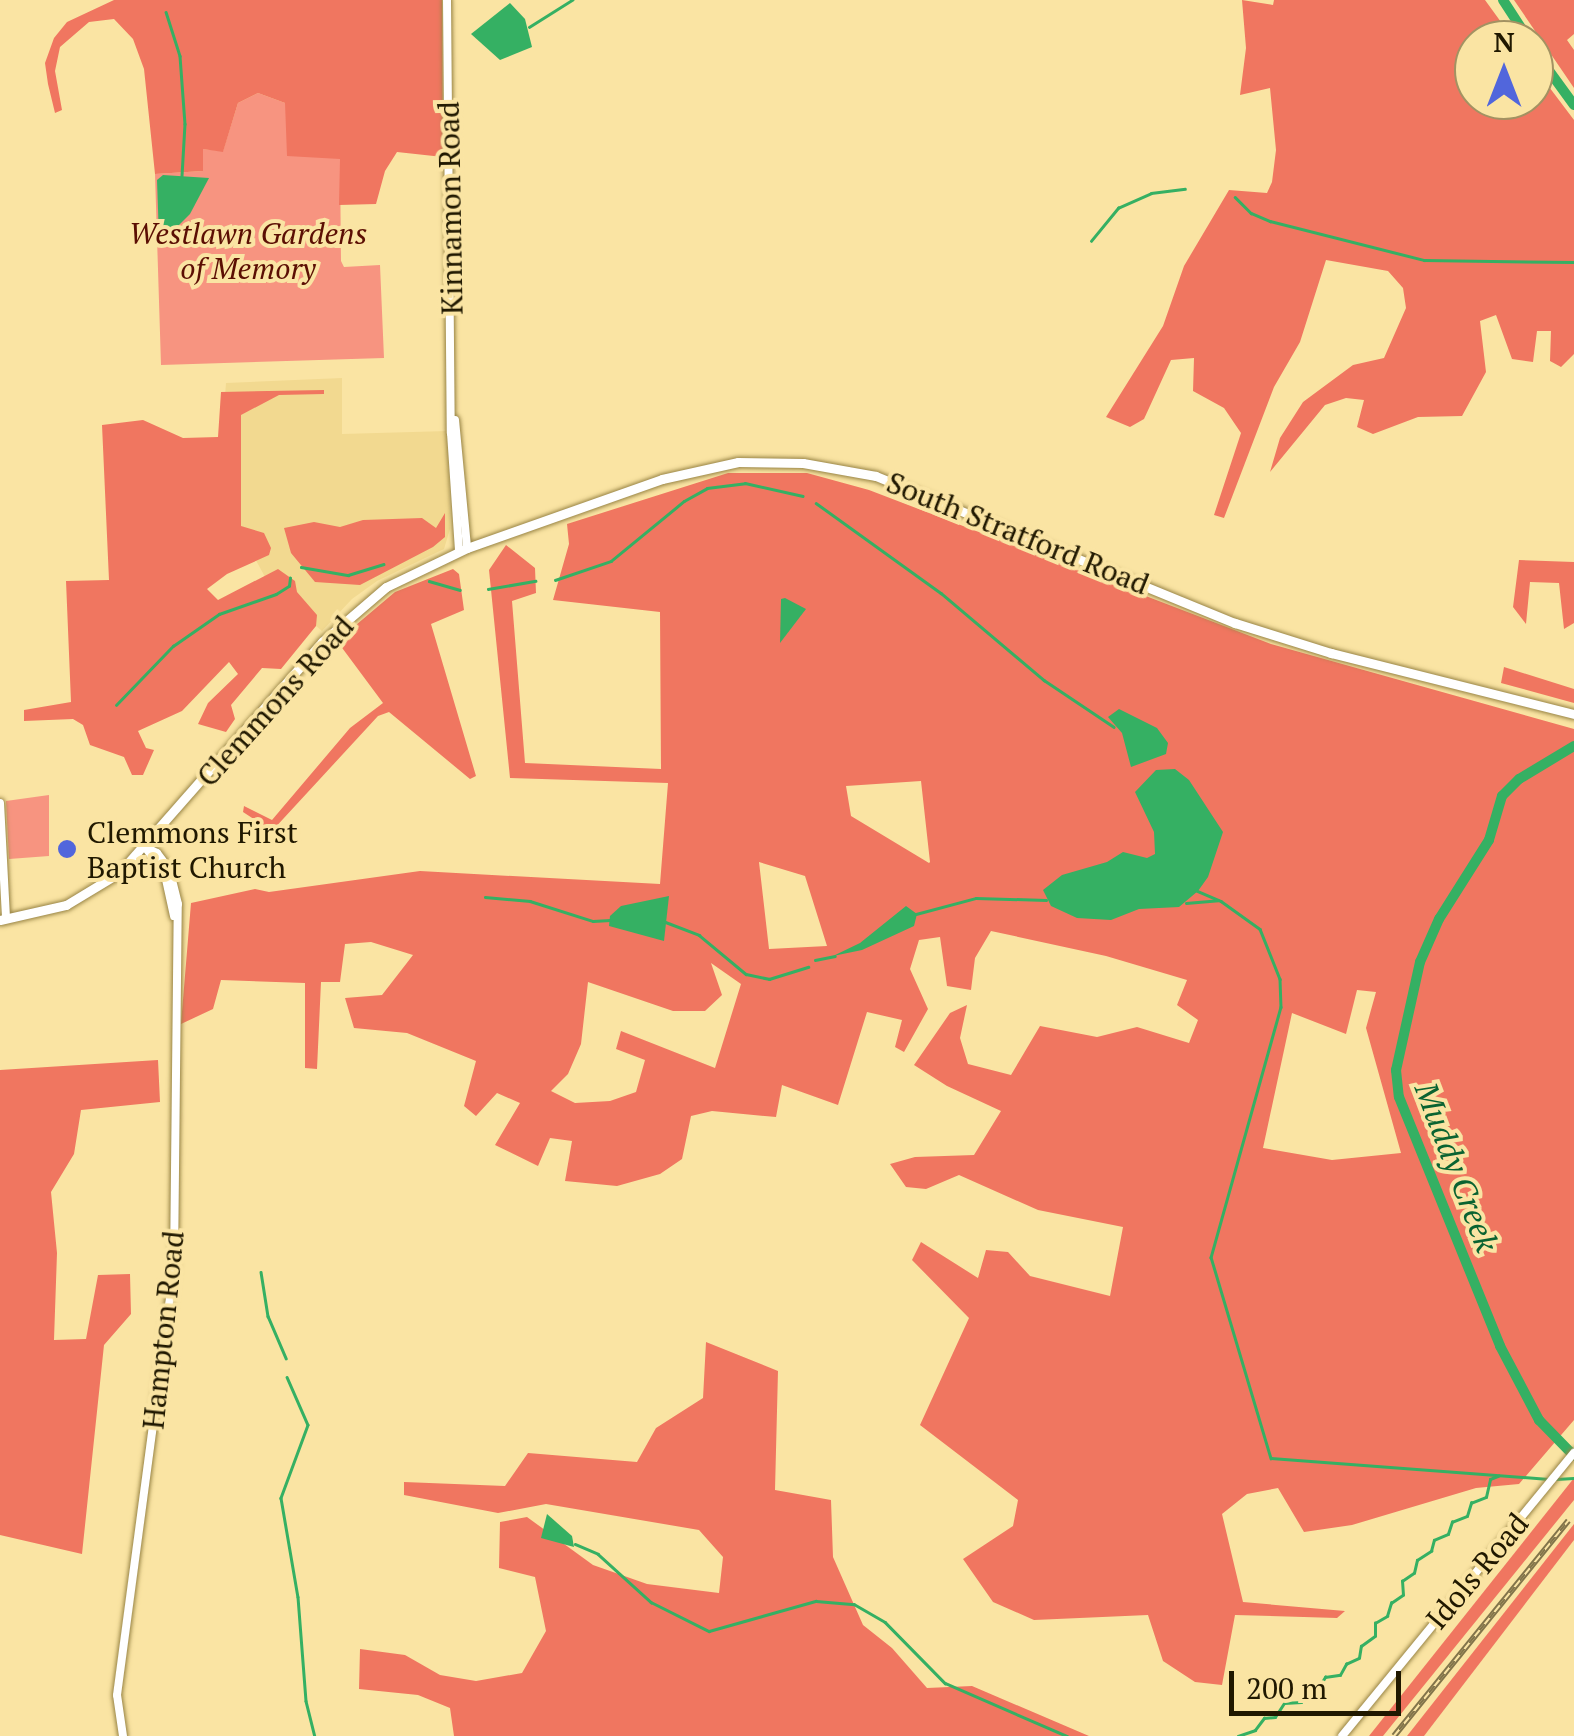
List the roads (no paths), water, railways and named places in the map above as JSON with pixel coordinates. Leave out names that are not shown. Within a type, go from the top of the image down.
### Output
[{"type":"main road","name":"Kinnamon Road","points":[[447,0],[454,415],[463,550]]},
{"type":"main road","name":"South Stratford Road","points":[[463,550],[702,468],[754,460],[814,464],[876,476],[1235,622],[1331,653],[1571,714]]},
{"type":"main road","name":"Clemmons Road","points":[[3,920],[81,898],[119,873],[344,620],[386,587],[463,550]]},
{"type":"main road","points":[[0,803],[3,920]]},
{"type":"main road","name":"Hampton Road","points":[[122,1736],[117,1695],[174,1265],[178,898],[171,874],[158,853],[145,847]]},
{"type":"main road","name":"Idols Road","points":[[1342,1736],[1574,1453]]},
{"type":"waterway","points":[[529,27],[572,0]]},
{"type":"waterway","name":"Muddy Creek","points":[[1503,0],[1516,20]]},
{"type":"waterway","points":[[166,12],[180,56],[185,124],[182,176]]},
{"type":"waterway","name":"Muddy Creek","points":[[1554,78],[1574,105]]},
{"type":"waterway","points":[[1091,241],[1118,208],[1151,193],[1185,189]]},
{"type":"waterway","points":[[1235,197],[1251,213],[1270,221],[1424,260],[1574,262]]},
{"type":"waterway","points":[[555,580],[611,561],[684,501],[707,488],[745,483],[803,496]]},
{"type":"waterway","points":[[816,503],[941,593],[1044,680],[1114,727]]},
{"type":"waterway","points":[[301,567],[348,575],[383,564]]},
{"type":"waterway","points":[[116,705],[173,646],[219,614],[276,594],[289,586],[290,578]]},
{"type":"waterway","points":[[429,581],[460,590]]},
{"type":"waterway","points":[[488,589],[535,581]]},
{"type":"waterway","name":"Muddy Creek","points":[[1574,746],[1519,779],[1502,796],[1489,840],[1439,919],[1420,962],[1396,1070],[1399,1097],[1500,1346],[1539,1420],[1574,1456]]},
{"type":"waterway","points":[[1195,890],[1221,901],[1260,929],[1280,979],[1281,1007],[1211,1257],[1271,1458],[1548,1479]]},
{"type":"waterway","points":[[485,897],[530,901],[593,921],[610,920]]},
{"type":"waterway","points":[[916,914],[976,898],[1046,900]]},
{"type":"waterway","points":[[1186,903],[1218,900]]},
{"type":"waterway","points":[[663,921],[699,935],[746,974],[769,979],[808,967]]},
{"type":"waterway","points":[[815,960],[835,956]]},
{"type":"waterway","points":[[261,1272],[268,1316],[286,1358]]},
{"type":"waterway","points":[[287,1377],[308,1425],[281,1498],[298,1597],[306,1701],[315,1736]]},
{"type":"waterway","points":[[1238,1736],[1255,1730],[1264,1718],[1275,1717],[1284,1703],[1301,1702],[1305,1692],[1319,1687],[1325,1677],[1340,1675],[1346,1664],[1359,1658],[1361,1646],[1375,1636],[1375,1623],[1387,1616],[1391,1603],[1403,1595],[1402,1581],[1414,1573],[1417,1560],[1431,1551],[1434,1540],[1448,1534],[1452,1522],[1467,1516],[1471,1503],[1486,1497],[1490,1479],[1498,1476]]},
{"type":"waterway","points":[[1556,1479],[1574,1478]]},
{"type":"waterway","points":[[575,1544],[598,1554],[651,1602],[709,1631],[816,1601],[854,1604],[885,1622],[945,1683],[1067,1736]]},
{"type":"railway","points":[[1394,1736],[1568,1521]]},
{"type":"place","name":"Clemmons First Baptist Church","points":[[67,849]]},
{"type":"park label","name":"Westlawn Gardens of Memory","points":[[248,250]]}]
